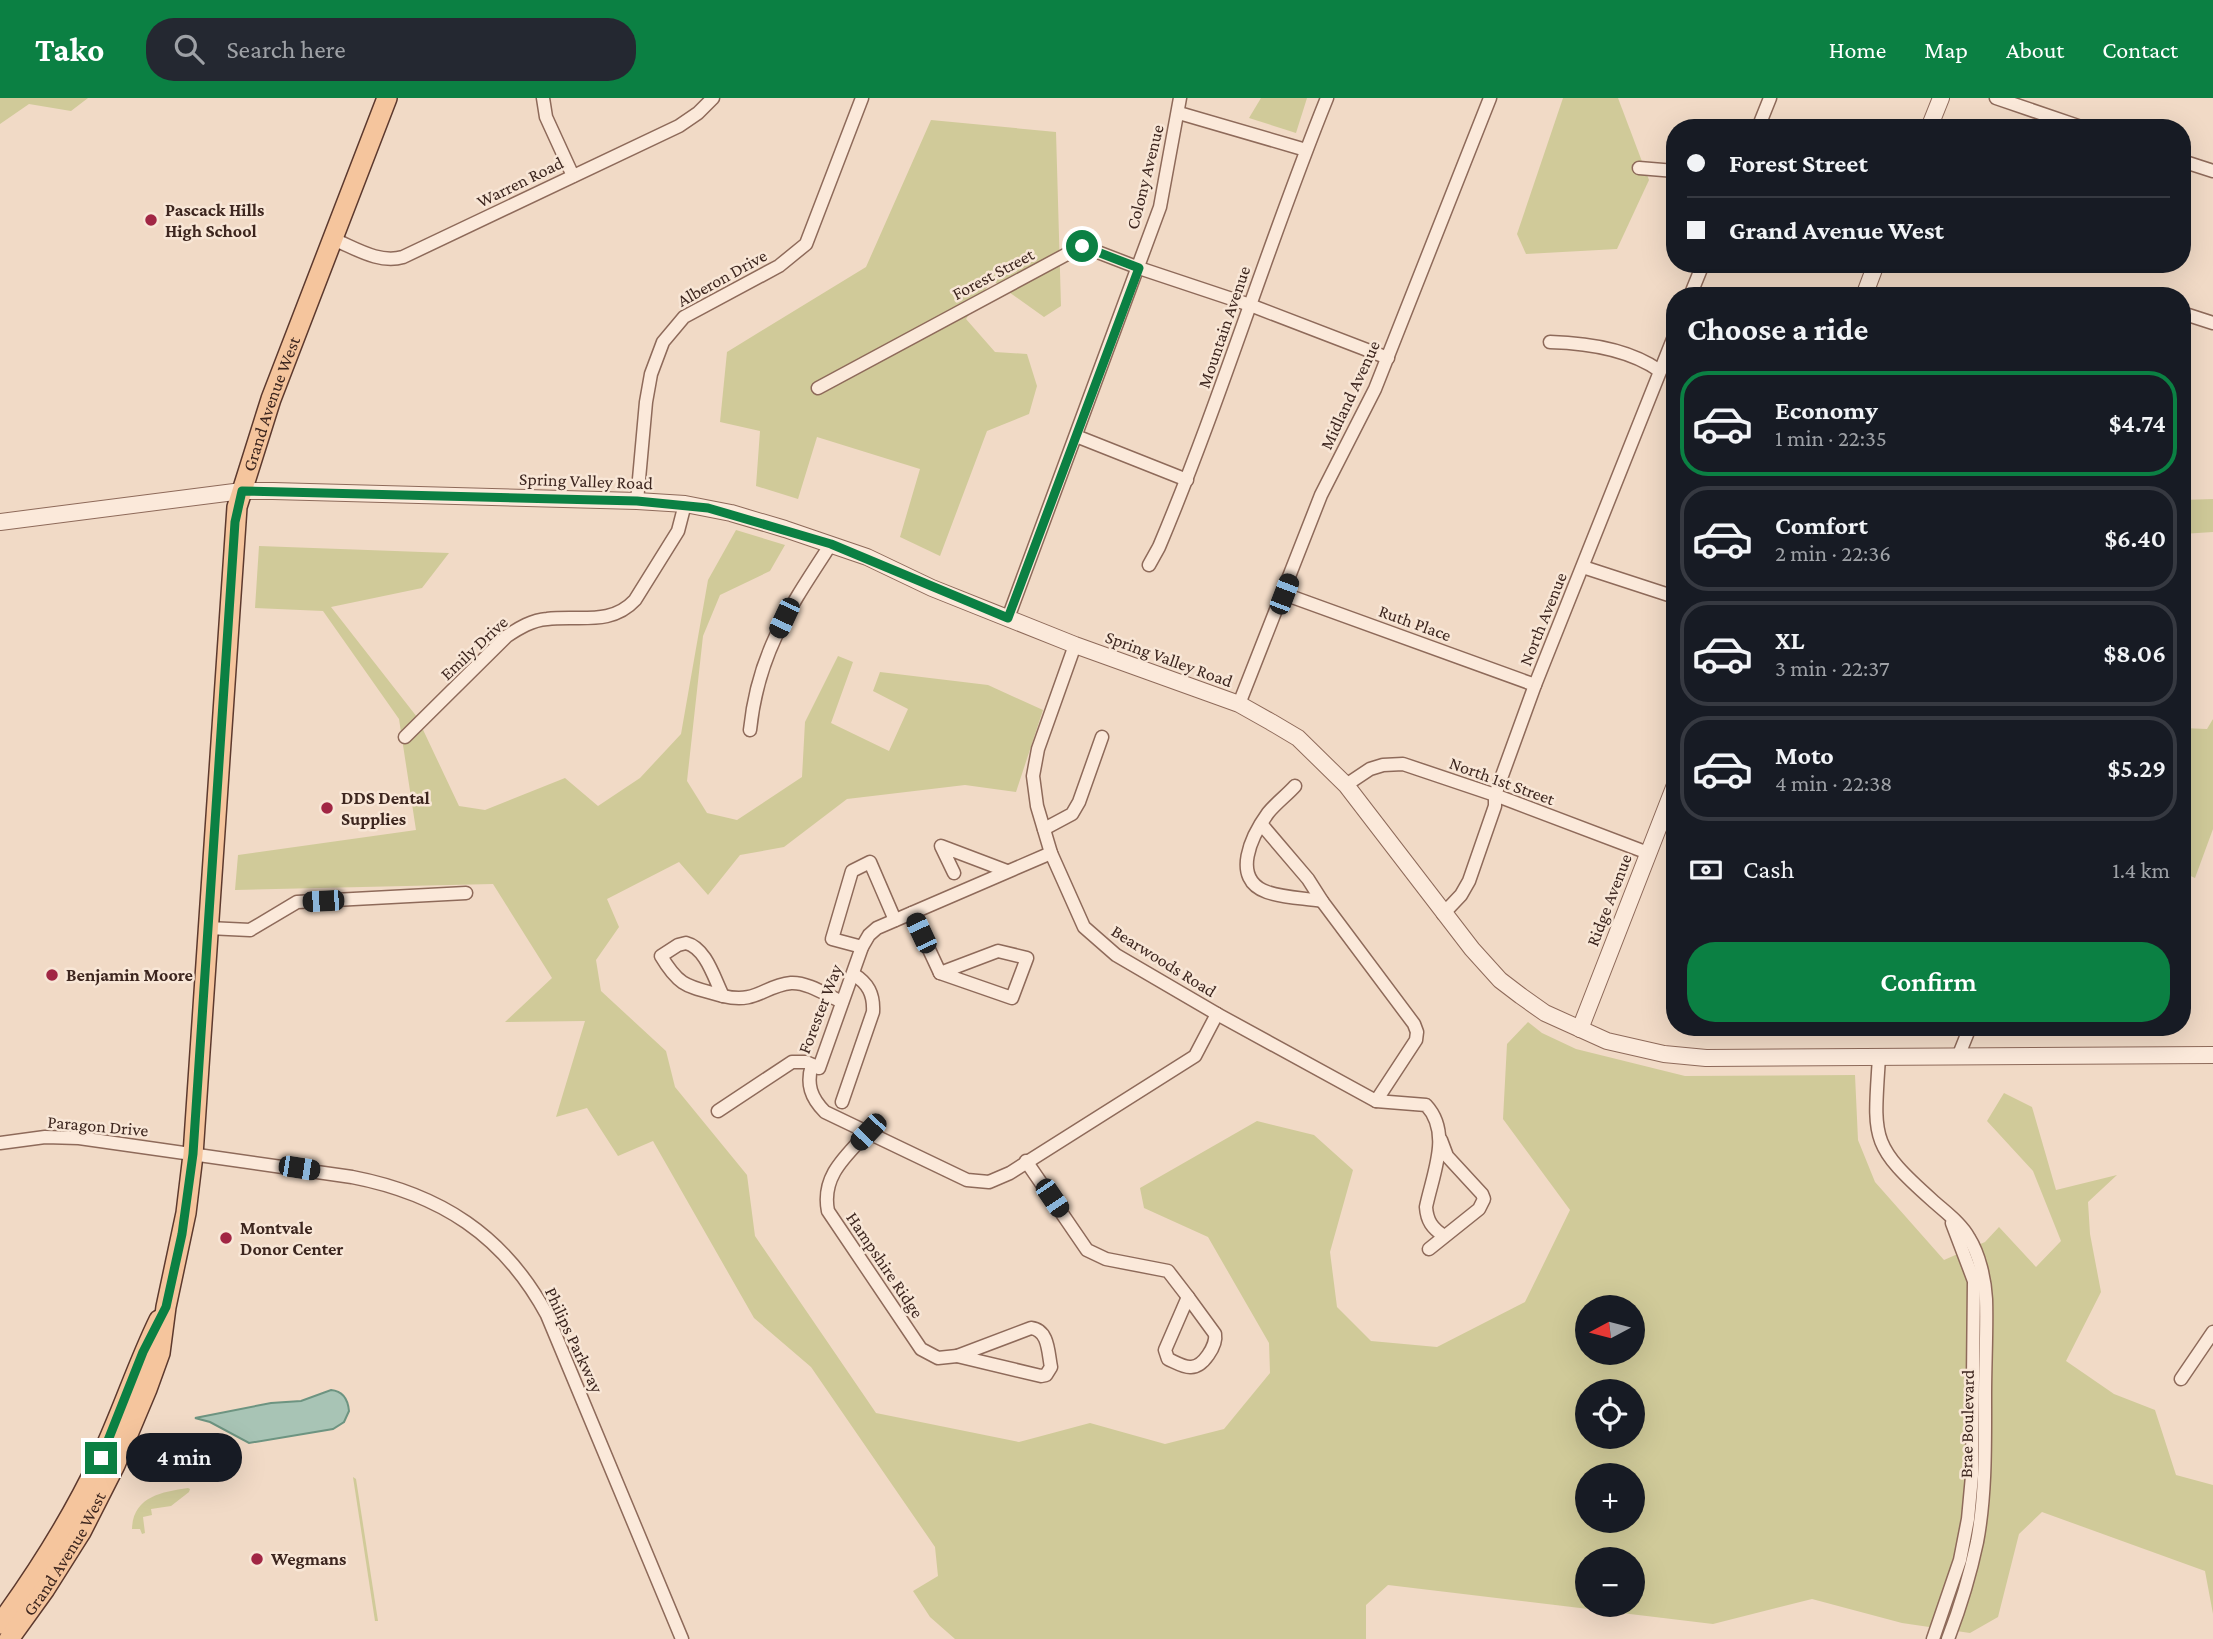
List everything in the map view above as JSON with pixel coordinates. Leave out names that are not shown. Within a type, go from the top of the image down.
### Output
[{"type":"main road","name":"Grand Avenue West","points":[[9,1639],[45,1589],[86,1522],[132,1428],[160,1353],[166,1307],[182,1234],[193,1154],[234,535],[242,491],[271,399],[387,98]]},
{"type":"main road","name":"Grand Avenue West","points":[[0,1624],[46,1557],[84,1493],[116,1424],[143,1352],[166,1307]]},
{"type":"main road","points":[[19,1639],[45,1589]]},
{"type":"street","points":[[543,98],[546,117],[573,176]]},
{"type":"street","name":"Warren Road","points":[[333,239],[375,257],[397,259],[679,126],[713,98]]},
{"type":"street","name":"Alberon Drive","points":[[637,501],[646,402],[654,365],[663,342],[684,317],[779,266],[806,244],[862,98]]},
{"type":"street","name":"Colony Avenue","points":[[1008,618],[1160,207],[1180,98]]},
{"type":"street","name":"Mountain Avenue","points":[[1149,565],[1187,480],[1327,98]]},
{"type":"street","name":"Midland Avenue","points":[[1239,705],[1321,495],[1360,422],[1388,358],[1490,98]]},
{"type":"street","points":[[1762,119],[1770,98]]},
{"type":"street","points":[[1933,119],[1941,98]]},
{"type":"street","points":[[1996,98],[2058,119]]},
{"type":"street","points":[[1179,113],[1306,150]]},
{"type":"street","points":[[2191,163],[2213,171]]},
{"type":"street","points":[[1639,168],[1666,170]]},
{"type":"street","name":"Forest Street","points":[[818,388],[1082,246],[1250,305],[1388,358]]},
{"type":"street","points":[[2191,316],[2213,323]]},
{"type":"street","points":[[1550,342],[1592,345],[1643,362],[1660,371]]},
{"type":"street","name":"North Avenue","points":[[1443,914],[1461,895],[1469,881],[1495,806],[1495,795],[1535,685],[1666,356]]},
{"type":"street","points":[[1076,436],[1187,480]]},
{"type":"street","name":"Spring Valley Road","points":[[0,522],[242,491],[637,501],[685,504],[743,516],[831,544],[1075,645],[1239,705],[1298,738],[1346,785],[1443,914],[1500,980],[1545,1013],[1607,1041],[1706,1058],[2213,1055]]},
{"type":"street","name":"Emily Drive","points":[[405,737],[518,628],[545,619],[602,618],[627,609],[678,531],[685,504]]},
{"type":"street","points":[[750,730],[755,690],[771,644],[784,618],[831,544]]},
{"type":"street","points":[[1583,567],[1666,594]]},
{"type":"street","name":"Ruth Place","points":[[1284,594],[1535,685]]},
{"type":"street","name":"Bearwoods Road","points":[[1075,645],[1038,749],[1032,776],[1037,806],[1051,852],[1084,927],[1116,955],[1376,1101],[1426,1105],[1437,1121],[1440,1140],[1447,1156],[1484,1199],[1479,1209],[1429,1249]]},
{"type":"street","points":[[1044,829],[1072,814],[1076,808],[1102,737]]},
{"type":"street","name":"North 1st Street","points":[[1346,785],[1370,769],[1403,764],[1495,795],[1648,853]]},
{"type":"street","points":[[1296,786],[1268,814],[1262,825],[1246,859],[1248,877],[1265,892],[1322,901]]},
{"type":"street","name":"Ridge Avenue","points":[[1580,1029],[1666,808]]},
{"type":"street","points":[[1262,825],[1301,870],[1414,1024],[1416,1040],[1376,1101]]},
{"type":"street","points":[[954,873],[941,846],[1007,871]]},
{"type":"street","name":"Forester Way","points":[[1051,852],[877,928],[862,947],[820,1068],[811,1065],[809,1086],[817,1105],[834,1117],[967,1180],[978,1183],[1000,1179],[1195,1056],[1217,1014]]},
{"type":"street","points":[[862,947],[832,939],[852,871],[870,862],[895,920]]},
{"type":"street","points":[[208,928],[250,930],[297,902],[466,893]]},
{"type":"street","points":[[912,913],[940,973],[1012,998],[1027,958],[998,951],[940,973]]},
{"type":"street","points":[[723,996],[700,951],[693,945],[678,945],[661,956],[679,982],[723,996],[743,999],[754,997],[793,983],[842,1002]]},
{"type":"street","points":[[842,1102],[873,1012],[872,995],[868,986],[853,974]]},
{"type":"street","points":[[1958,1057],[1966,1036]]},
{"type":"street","name":"Brae Boulevard","points":[[1879,1057],[1875,1114],[1876,1130],[1881,1143],[1899,1171],[1969,1236],[1979,1261],[1986,1297],[1983,1491],[1977,1542],[1948,1639]]},
{"type":"street","points":[[718,1111],[792,1062],[811,1065]]},
{"type":"street","name":"Hampshire Ridge","points":[[868,1132],[834,1169],[829,1179],[826,1200],[828,1211],[921,1349],[938,1358],[957,1356],[1031,1328],[1037,1329],[1045,1337],[1051,1367],[1050,1372],[1041,1377],[957,1356]]},
{"type":"street","name":"Paragon Drive","points":[[0,1143],[45,1137],[79,1138],[193,1154]]},
{"type":"street","points":[[1440,1140],[1426,1207],[1430,1224],[1444,1237]]},
{"type":"street","name":"Philips Parkway","points":[[193,1154],[332,1174],[393,1186],[453,1212],[505,1254],[529,1284],[553,1329],[682,1639]]},
{"type":"street","points":[[1026,1161],[1087,1250],[1106,1259],[1168,1271],[1188,1297],[1217,1339],[1199,1365],[1194,1367],[1168,1359],[1165,1350],[1188,1297]]},
{"type":"street","name":"Brae Boulevard","points":[[1933,1639],[1960,1560],[1968,1519],[1972,1476],[1974,1281],[1950,1216]]},
{"type":"street","points":[[2181,1379],[2213,1332]]},
{"type":"shaded area","points":[[0,98],[88,98],[71,111],[29,104],[0,124]]},
{"type":"shaded area","points":[[1261,98],[1307,98],[1296,133],[1249,118]]},
{"type":"shaded area","points":[[1563,98],[1618,98],[1649,180],[1617,249],[1526,254],[1517,234]]},
{"type":"shaded area","points":[[931,120],[1056,132],[1061,306],[1044,317],[992,280],[966,319],[995,352],[1027,354],[1037,386],[1029,414],[987,431],[940,556],[900,537],[920,469],[817,437],[798,499],[756,486],[760,431],[720,422],[727,352],[866,267]]},
{"type":"shaded area","points":[[2213,499],[2213,532],[2191,533],[2191,500]]},
{"type":"shaded area","points":[[736,530],[785,545],[770,571],[720,595],[703,636],[687,781],[707,813],[737,820],[802,777],[805,722],[838,656],[853,662],[831,723],[889,751],[908,709],[873,691],[880,672],[988,685],[1043,710],[1016,792],[965,785],[847,799],[784,847],[740,855],[708,895],[679,862],[607,899],[619,927],[596,960],[601,991],[666,1051],[675,1087],[747,1175],[755,1236],[876,1413],[1019,1442],[1090,1423],[1165,1444],[1224,1429],[1270,1373],[1269,1343],[1208,1237],[1144,1208],[1140,1188],[1257,1121],[1314,1135],[1353,1170],[1330,1252],[1337,1307],[1371,1341],[1437,1347],[1525,1302],[1570,1210],[1503,1119],[1507,1044],[1528,1022],[1542,1033],[1576,1049],[1685,1076],[1855,1075],[1858,1140],[1875,1182],[1944,1260],[1985,1242],[1999,1227],[2036,1267],[2061,1241],[2033,1171],[1987,1121],[2004,1093],[2032,1107],[2056,1190],[2117,1175],[2088,1202],[2090,1234],[2101,1292],[2066,1361],[2114,1394],[2155,1410],[2176,1475],[2213,1485],[2213,1614],[2205,1571],[2042,1512],[2019,1534],[1998,1617],[1970,1633],[1902,1623],[1812,1599],[1713,1624],[1645,1616],[1645,1547],[1575,1547],[1575,1607],[1388,1585],[1366,1605],[1366,1639],[955,1639],[930,1617],[913,1591],[938,1576],[935,1547],[811,1367],[754,1318],[653,1141],[618,1156],[587,1108],[556,1117],[585,1021],[505,1022],[552,978],[493,884],[235,890],[238,855],[416,830],[399,719],[323,611],[255,608],[259,546],[449,553],[422,588],[331,607],[417,717],[459,806],[485,810],[565,778],[598,806],[640,778],[681,734],[708,580]]},
{"type":"shaded area","points":[[2213,719],[2213,829],[2195,878],[2191,876],[2191,728],[2207,729]]},
{"type":"shaded area","points":[[331,1390],[344,1397],[349,1411],[344,1422],[333,1429],[249,1443],[210,1422],[195,1418],[271,1403],[301,1401]]},
{"type":"shaded area","points":[[353,1477],[356,1479],[378,1621],[375,1621]]},
{"type":"shaded area","points":[[188,1488],[189,1492],[171,1506],[151,1509],[152,1515],[143,1517],[145,1533],[142,1534],[140,1529],[132,1529],[137,1510],[143,1503],[159,1494]]},
{"type":"place","name":"Pascack Hills High School","points":[[151,220]]},
{"type":"place","name":"DDS Dental Supplies","points":[[327,808]]},
{"type":"place","name":"Benjamin Moore","points":[[52,975]]},
{"type":"place","name":"Montvale Donor Center","points":[[226,1238]]},
{"type":"place","name":"Wegmans","points":[[257,1559]]},
{"type":"route","points":[[101,1458],[143,1352],[166,1307],[186,1213],[193,1154],[235,522],[242,491],[685,504],[754,520],[831,544],[1008,618],[1139,268],[1082,246]]}]
